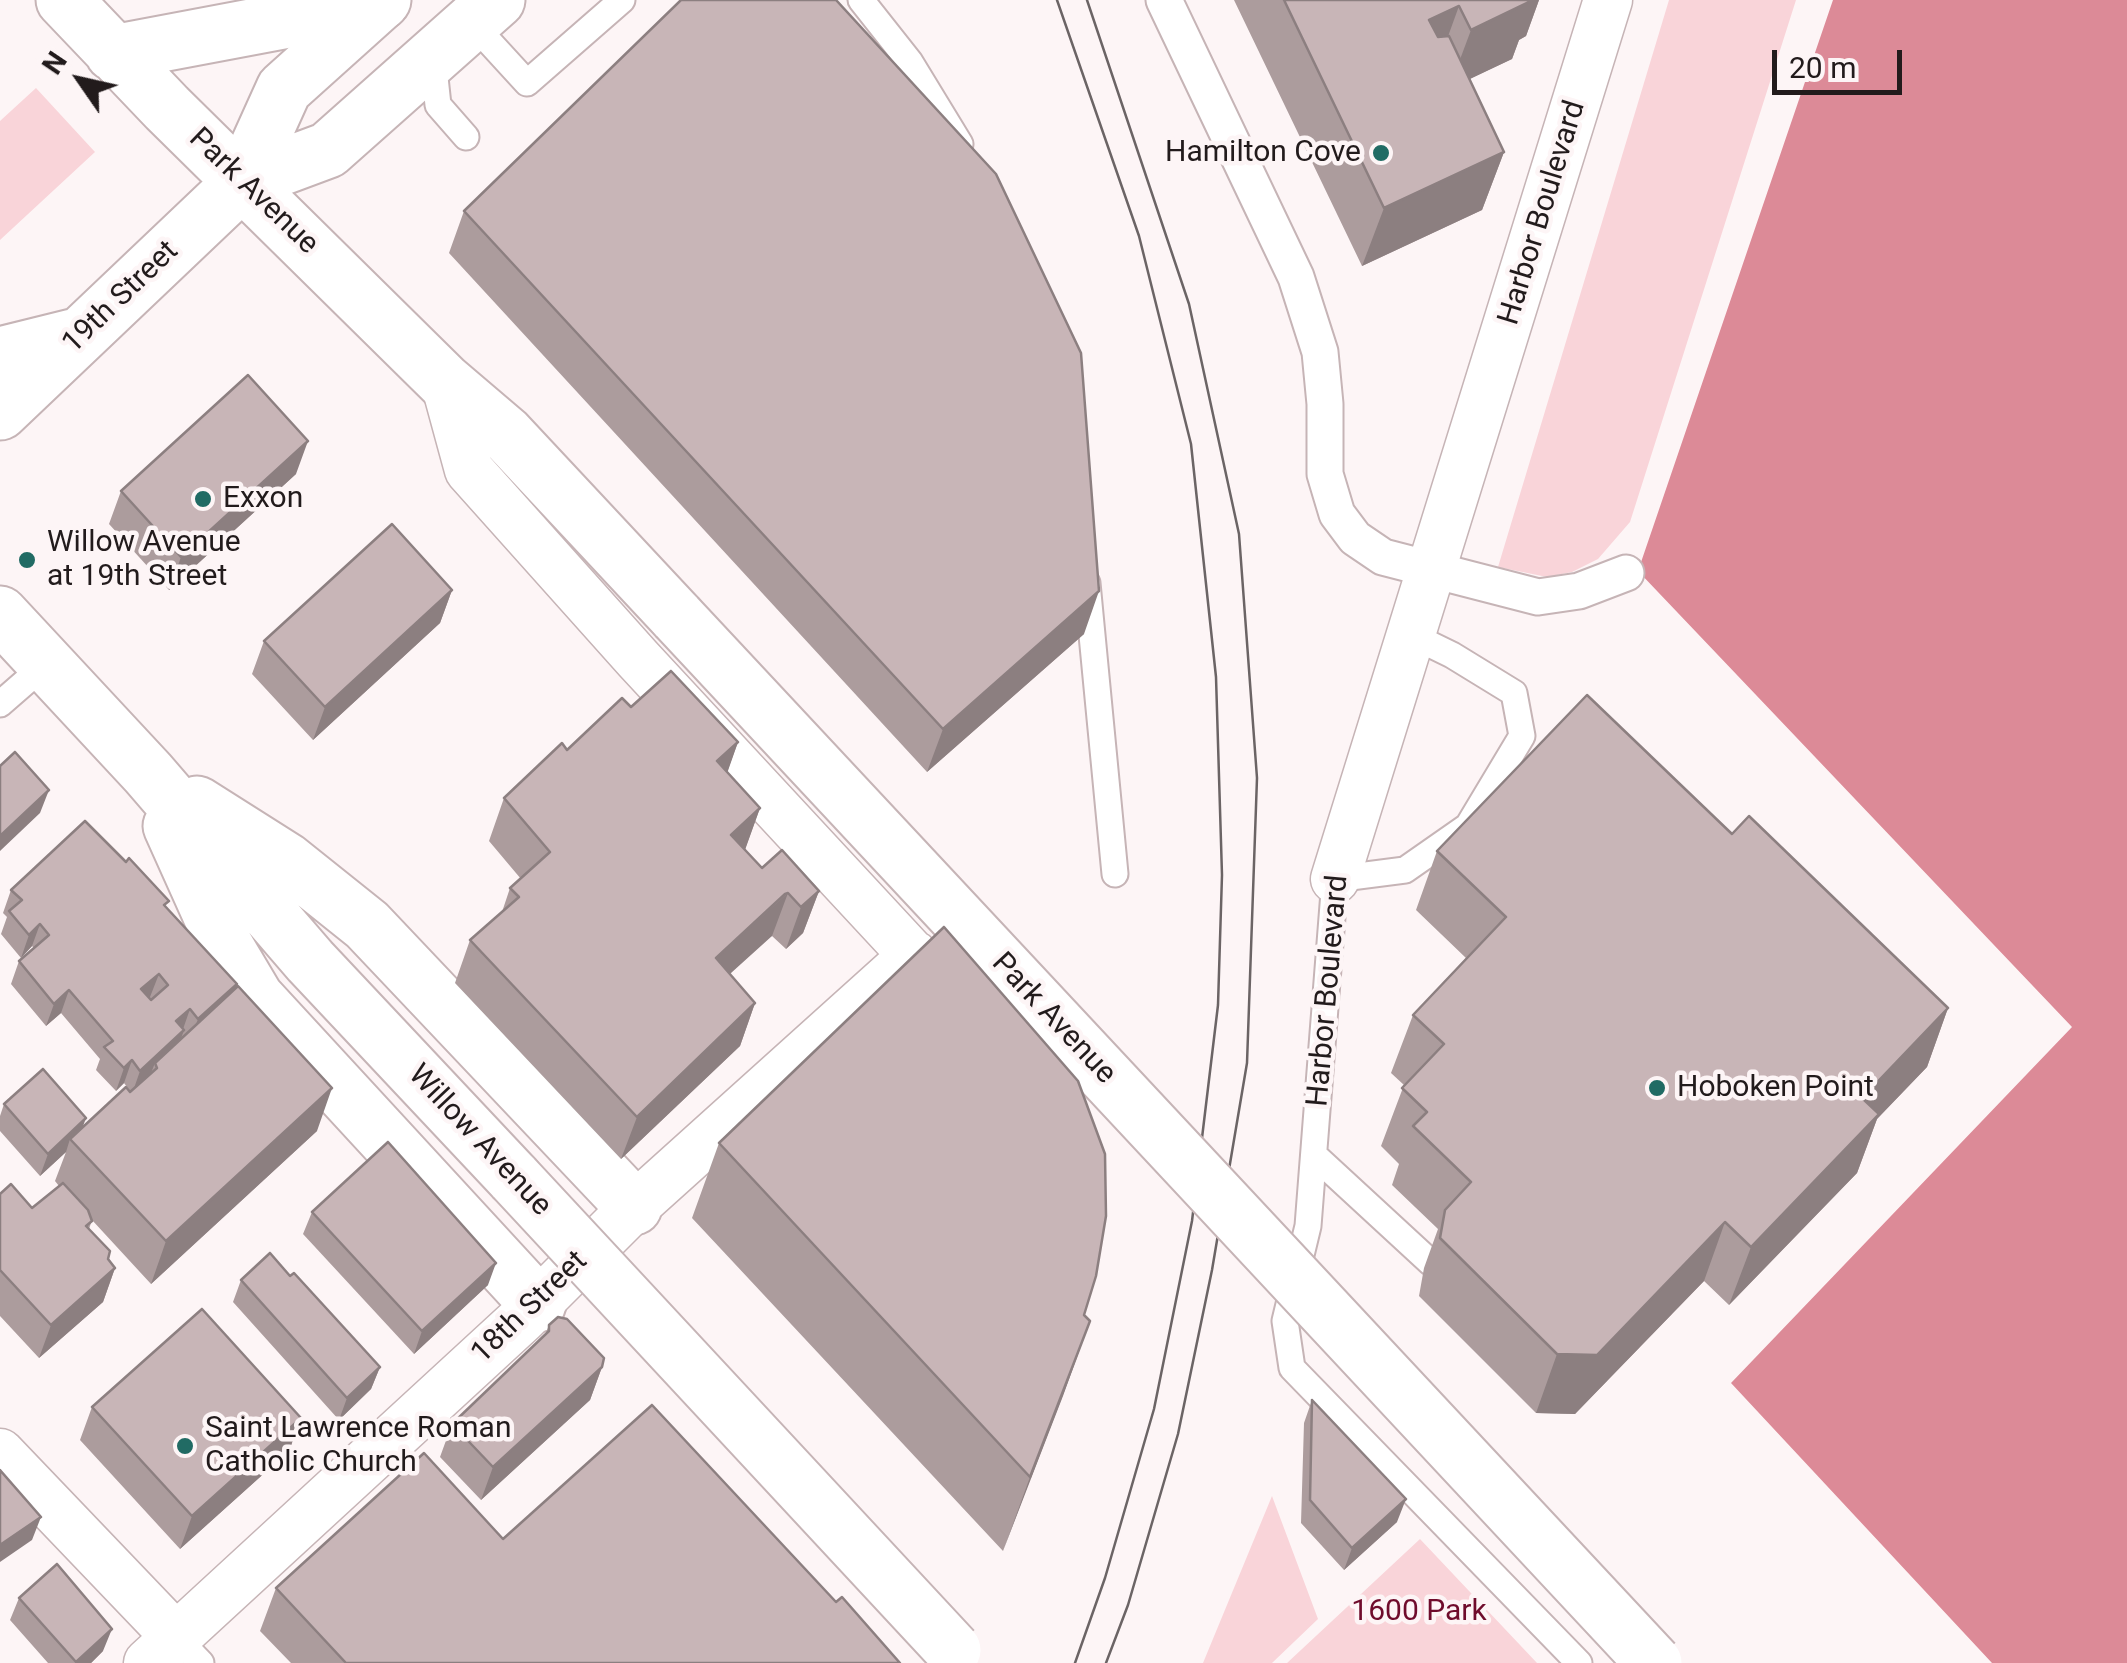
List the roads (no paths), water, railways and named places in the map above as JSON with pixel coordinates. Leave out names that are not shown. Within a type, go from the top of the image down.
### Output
[{"type":"main road","name":"Park Avenue","points":[[64,0],[445,382],[506,434],[1654,1663]]},
{"type":"main road","points":[[114,53],[283,21],[320,8],[382,1]]},
{"type":"main road","name":"19th Street","points":[[0,412],[242,182],[284,89],[382,1]]},
{"type":"main road","name":"19th Street","points":[[242,182],[328,150],[485,11]]},
{"type":"main road","points":[[0,355],[84,334]]},
{"type":"main road","name":"Willow Avenue","points":[[0,614],[148,773],[310,961],[965,1663]]},
{"type":"main road","points":[[148,773],[287,861],[361,920],[634,1207]]},
{"type":"main road","points":[[148,773],[224,944],[256,998],[538,1304]]},
{"type":"street","points":[[1164,0],[1296,277],[1320,352],[1326,404],[1326,474],[1336,514],[1355,538],[1384,557],[1538,597],[1578,592],[1626,573]]},
{"type":"street","name":"Harbor Boulevard","points":[[1335,880],[1608,0]]},
{"type":"street","name":"Park Avenue","points":[[445,382],[469,470],[638,660],[964,1011]]},
{"type":"street","name":"18th Street","points":[[175,1654],[634,1207],[914,955]]},
{"type":"street","points":[[0,1453],[175,1654]]},
{"type":"lane","points":[[485,11],[527,83],[622,0]]},
{"type":"lane","points":[[861,0],[910,62],[971,162]]},
{"type":"lane","points":[[433,59],[438,105],[466,137]]},
{"type":"lane","points":[[1085,558],[1114,874]]},
{"type":"lane","points":[[1335,880],[1405,870],[1468,826],[1522,736],[1514,694],[1413,636]]},
{"type":"lane","points":[[0,704],[46,664]]},
{"type":"lane","name":"Harbor Boulevard","points":[[1335,880],[1308,1226],[1284,1321],[1292,1368],[1578,1663]]},
{"type":"lane","points":[[1315,1156],[1430,1262]]},
{"type":"tram line","points":[[1057,0],[1139,236],[1191,444],[1216,677],[1222,875],[1218,1005],[1192,1221],[1154,1409],[1105,1578],[1075,1663]]},
{"type":"tram line","points":[[1087,0],[1189,304],[1239,534],[1257,778],[1247,1063],[1212,1270],[1178,1434],[1128,1605],[1106,1663]]},
{"type":"place","name":"Hamilton Cove","points":[[1381,153]]},
{"type":"place","name":"Exxon","points":[[203,499]]},
{"type":"place","name":"Willow Avenue at 19th Street","points":[[27,560]]},
{"type":"place","name":"Hoboken Point","points":[[1657,1088]]},
{"type":"place","name":"Saint Lawrence Roman Catholic Church","points":[[185,1446]]},
{"type":"park label","name":"1600 Park","points":[[1419,1612]]}]
